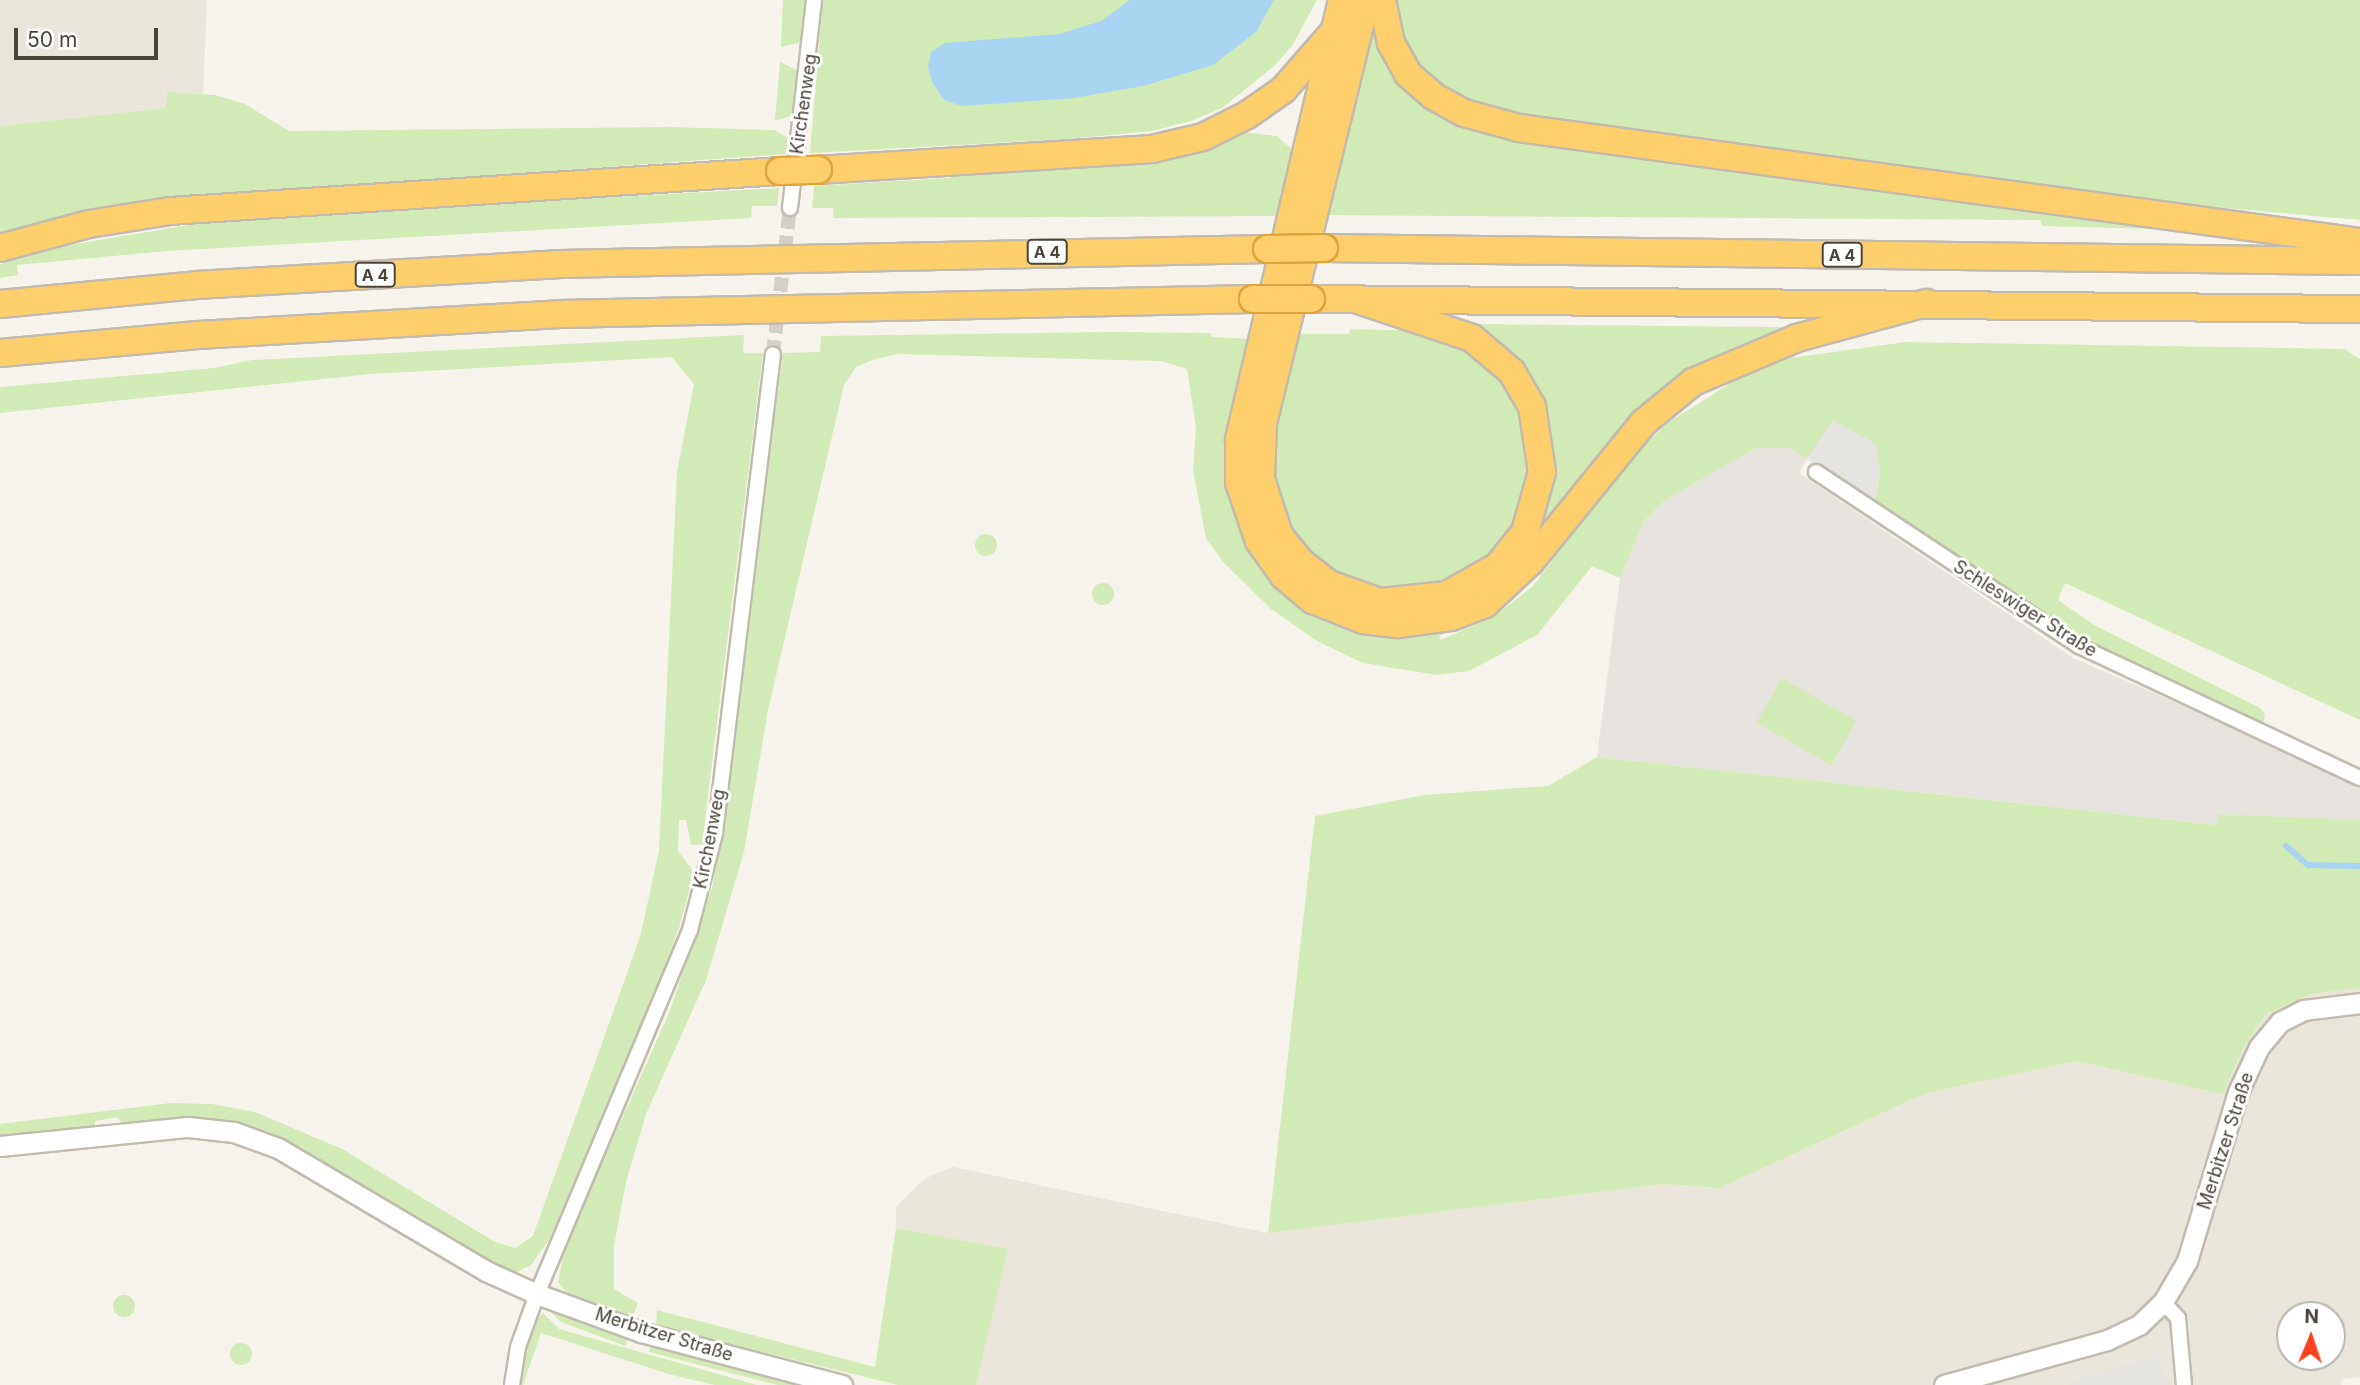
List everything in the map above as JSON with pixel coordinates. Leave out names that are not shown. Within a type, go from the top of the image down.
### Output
[{"type":"highway","points":[[1342,0],[1238,440],[1239,482],[1259,541],[1284,576],[1313,600],[1363,620],[1418,624],[1469,611],[1503,590],[1643,423],[1693,382],[1797,338],[1926,303]]},
{"type":"highway","points":[[1355,299],[1472,338],[1512,372],[1532,406],[1542,472],[1525,532],[1498,566],[1447,595],[1380,602],[1329,584],[1300,561],[1279,535],[1261,479],[1263,423],[1366,0]]},
{"type":"highway","points":[[1382,0],[1391,43],[1408,74],[1433,96],[1464,113],[1518,128],[2360,243]]},
{"type":"highway","points":[[0,248],[89,224],[170,211],[1152,149],[1203,137],[1247,115],[1283,90],[1335,30]]},
{"type":"highway","name":"A 4","points":[[0,303],[196,285],[561,264],[1324,248],[2360,261]]},
{"type":"highway","points":[[0,353],[198,335],[560,314],[1253,299],[2360,309]]},
{"type":"street","name":"Kirchenweg","points":[[790,208],[814,0]]},
{"type":"street","name":"Kirchenweg","points":[[537,1294],[690,930],[715,833],[773,354]]},
{"type":"street","name":"Schleswiger Straße","points":[[1816,472],[2079,646],[2360,778]]},
{"type":"street","name":"Merbitzer Straße","points":[[1944,1385],[2107,1340],[2138,1325],[2163,1302],[2188,1261],[2238,1092],[2259,1047],[2280,1023],[2304,1010],[2360,1003]]},
{"type":"street","name":"Merbitzer Straße","points":[[0,1146],[188,1127],[234,1132],[278,1148],[486,1271],[537,1294],[640,1332],[842,1385]]},
{"type":"street","points":[[512,1385],[518,1347],[537,1294]]},
{"type":"street","points":[[2163,1302],[2178,1318],[2184,1385]]},
{"type":"shaded area","points":[[0,0],[207,0],[203,94],[168,92],[166,108],[0,126]]},
{"type":"shaded area","points":[[1833,420],[1876,444],[1880,472],[1875,504],[1807,459]]},
{"type":"shaded area","points":[[1771,445],[1790,448],[1807,459],[1799,473],[2073,658],[2350,778],[2360,787],[2360,820],[2219,814],[2218,825],[1597,757],[1620,578],[1644,521],[1665,500],[1756,448]]},
{"type":"shaded area","points":[[2360,988],[2360,1377],[2342,1379],[2341,1385],[976,1385],[1007,1249],[896,1228],[896,1207],[924,1179],[953,1167],[1268,1233],[1664,1184],[1720,1188],[1926,1093],[2076,1061],[2223,1094],[2241,1052],[2265,1015],[2311,994]]},
{"type":"shaded area","points":[[2160,1355],[2167,1385],[2068,1385],[2078,1378]]},
{"type":"green space","points":[[783,0],[805,0],[803,42],[781,47]]},
{"type":"green space","points":[[823,0],[1317,0],[1292,46],[1273,67],[1222,108],[1191,121],[1152,131],[1068,139],[810,153]]},
{"type":"green space","points":[[1391,0],[2360,0],[2360,220],[2191,205],[2189,209],[1468,108],[1413,69]]},
{"type":"green space","points":[[1371,18],[1429,106],[2194,230],[2042,226],[2041,220],[1323,215]]},
{"type":"green space","points":[[780,62],[797,70],[798,78],[793,115],[775,121]]},
{"type":"green space","points":[[167,92],[215,95],[245,104],[289,131],[670,127],[774,130],[790,139],[786,154],[166,199],[0,240],[0,126],[166,108]]},
{"type":"green space","points":[[1243,132],[1277,136],[1297,154],[1280,216],[833,218],[833,208],[812,208],[814,186],[950,178],[952,174],[1207,146]]},
{"type":"green space","points":[[779,188],[777,206],[752,206],[751,218],[167,251],[17,265],[18,275],[0,278],[0,264],[69,245],[231,218]]},
{"type":"green space","points":[[1464,324],[1793,327],[1624,427],[1534,540],[1545,430]]},
{"type":"green space","points":[[1350,329],[1424,331],[1466,346],[1514,389],[1533,453],[1525,510],[1481,571],[1404,595],[1336,580],[1286,532],[1268,452],[1292,334],[1349,334]]},
{"type":"green space","points":[[1211,333],[1211,337],[1252,339],[1249,544],[1454,629],[1439,636],[1441,640],[1495,616],[1533,586],[1628,460],[1669,422],[1734,381],[1790,358],[1906,342],[2344,349],[2360,359],[2360,720],[2065,583],[2058,600],[2094,625],[2260,708],[2265,714],[2263,724],[2087,645],[1875,504],[1880,472],[1833,420],[1807,459],[1790,448],[1756,448],[1665,500],[1644,521],[1620,578],[1592,566],[1537,635],[1469,671],[1437,675],[1363,663],[1317,641],[1271,609],[1223,562],[1206,538],[1193,471],[1196,428],[1187,369],[1161,361],[897,354],[872,360],[856,367],[844,385],[768,710],[744,852],[706,980],[646,1114],[626,1182],[614,1246],[614,1289],[638,1303],[631,1320],[570,1297],[558,1282],[565,1246],[669,1013],[713,884],[783,353],[820,352],[821,336]]},
{"type":"green space","points":[[744,335],[743,353],[763,353],[702,844],[691,845],[686,820],[679,820],[678,851],[694,872],[679,928],[654,996],[549,1240],[531,1265],[517,1272],[490,1262],[287,1143],[241,1125],[185,1118],[124,1125],[117,1117],[95,1121],[95,1129],[0,1137],[0,1124],[171,1103],[212,1104],[255,1112],[342,1149],[495,1242],[515,1248],[533,1236],[640,937],[659,851],[677,472],[694,384],[672,357],[371,374],[0,413],[0,387],[214,368],[252,360]]},
{"type":"green space","points":[[982,534],[990,534],[997,541],[997,549],[990,556],[982,556],[975,549],[975,541]]},
{"type":"green space","points":[[1099,583],[1107,583],[1114,590],[1114,598],[1107,605],[1099,605],[1092,598],[1092,590]]},
{"type":"green space","points":[[1782,678],[1856,721],[1831,765],[1756,722]]},
{"type":"green space","points":[[1597,757],[2217,825],[2219,814],[2360,820],[2360,988],[2311,994],[2265,1015],[2241,1052],[2223,1094],[2076,1061],[1926,1093],[1720,1188],[1664,1184],[1268,1233],[1315,816],[1425,795],[1548,786]]},
{"type":"green space","points":[[896,1228],[1008,1249],[976,1385],[898,1385],[656,1326],[657,1310],[875,1367]]},
{"type":"green space","points":[[120,1295],[128,1295],[135,1302],[135,1310],[128,1317],[120,1317],[113,1310],[113,1302]]},
{"type":"green space","points":[[551,1312],[628,1340],[625,1346],[561,1322]]},
{"type":"green space","points":[[543,1313],[559,1329],[757,1385],[715,1385],[672,1375],[541,1333],[523,1385],[515,1385],[530,1326]]},
{"type":"green space","points":[[237,1343],[245,1343],[252,1350],[252,1358],[245,1365],[237,1365],[230,1358],[230,1350]]},
{"type":"green space","points":[[650,1346],[800,1385],[778,1385],[649,1352]]},
{"type":"water","points":[[1130,0],[1274,0],[1256,32],[1213,65],[1143,86],[1074,98],[962,106],[944,100],[932,82],[928,66],[931,52],[945,43],[1059,34],[1101,21]]},
{"type":"waterway","points":[[2286,846],[2308,865],[2360,866]]},
{"type":"tunnel","points":[[773,354],[790,208]]}]
